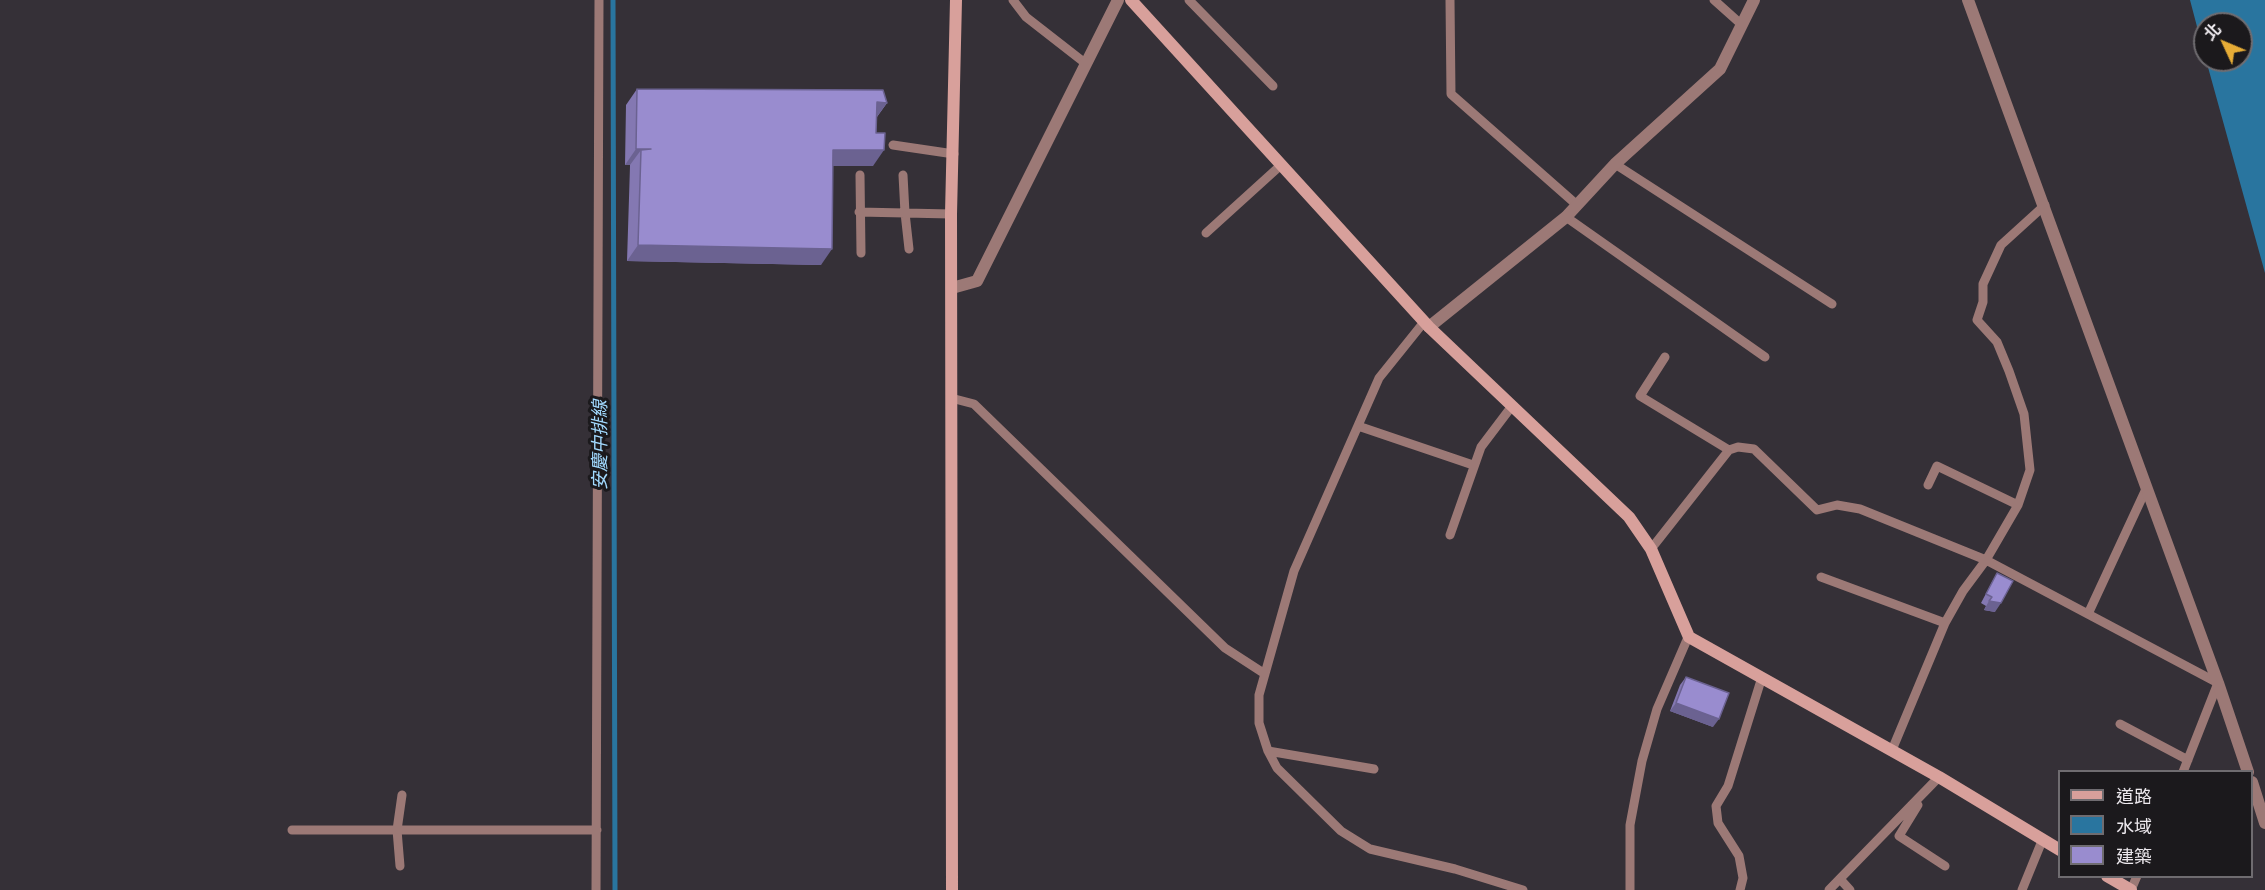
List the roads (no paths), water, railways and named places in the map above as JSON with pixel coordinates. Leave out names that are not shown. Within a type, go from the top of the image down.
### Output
[{"type":"street","points":[[952,890],[951,214],[956,0]]},
{"type":"street","points":[[952,288],[977,281],[1118,0]]},
{"type":"street","points":[[1131,0],[1426,324],[1629,517],[1651,549],[1689,635],[1939,777],[2058,849]]},
{"type":"street","points":[[1426,324],[1566,217],[1615,164],[1720,69],[1754,0]]},
{"type":"street","points":[[1968,0],[2045,205],[2248,770]]},
{"type":"street","points":[[2253,785],[2265,823]]},
{"type":"street","points":[[2110,878],[2131,890]]},
{"type":"lane","points":[[596,890],[599,0]]},
{"type":"lane","points":[[1013,0],[1026,17],[1085,63]]},
{"type":"lane","points":[[1189,0],[1273,86]]},
{"type":"lane","points":[[1450,0],[1451,94],[1577,205]]},
{"type":"lane","points":[[1714,0],[1742,26]]},
{"type":"lane","points":[[892,145],[954,154]]},
{"type":"lane","points":[[1615,164],[1832,304]]},
{"type":"lane","points":[[1206,233],[1281,165]]},
{"type":"lane","points":[[860,175],[861,253]]},
{"type":"lane","points":[[903,175],[904,213],[909,249]]},
{"type":"lane","points":[[1892,750],[1945,623],[2018,505],[2030,471],[2024,414],[1997,342],[1977,320],[1983,302],[1983,284],[2001,244],[2045,205]]},
{"type":"lane","points":[[859,212],[951,214]]},
{"type":"lane","points":[[1566,217],[1765,357]]},
{"type":"lane","points":[[1426,324],[1379,378],[1294,571],[1258,695],[1258,723],[1277,768],[1341,831],[1370,849],[1455,869],[1523,890]]},
{"type":"lane","points":[[1665,357],[1640,396],[1729,450]]},
{"type":"lane","points":[[951,398],[974,404],[1225,648],[1265,674]]},
{"type":"lane","points":[[1450,535],[1481,447],[1512,406]]},
{"type":"lane","points":[[1358,426],[1473,465]]},
{"type":"lane","points":[[1651,549],[1729,450],[1738,447],[1754,449],[1817,510],[1837,505],[1860,509],[1986,560],[2218,683],[2183,770]]},
{"type":"lane","points":[[1928,485],[1937,466],[2018,505]]},
{"type":"lane","points":[[2088,614],[2147,487]]},
{"type":"lane","points":[[1821,577],[1945,623]]},
{"type":"lane","points":[[1630,890],[1630,825],[1642,761],[1657,709],[1689,635]]},
{"type":"lane","points":[[1740,890],[1743,878],[1739,856],[1718,823],[1716,806],[1728,786],[1762,677]]},
{"type":"lane","points":[[2120,724],[2188,760]]},
{"type":"lane","points":[[1268,751],[1374,769]]},
{"type":"lane","points":[[1829,890],[1939,777]]},
{"type":"lane","points":[[1927,790],[1899,836],[1945,866]]},
{"type":"lane","points":[[400,866],[397,830],[402,795]]},
{"type":"lane","points":[[292,830],[597,830]]},
{"type":"lane","points":[[2022,890],[2042,841]]},
{"type":"lane","points":[[1840,879],[1850,890]]},
{"type":"water","points":[[2190,0],[2265,0],[2265,273],[2209,72],[2253,72],[2253,12],[2193,12]]},
{"type":"waterway","name":"安慶中排線","points":[[613,0],[615,890]]}]
